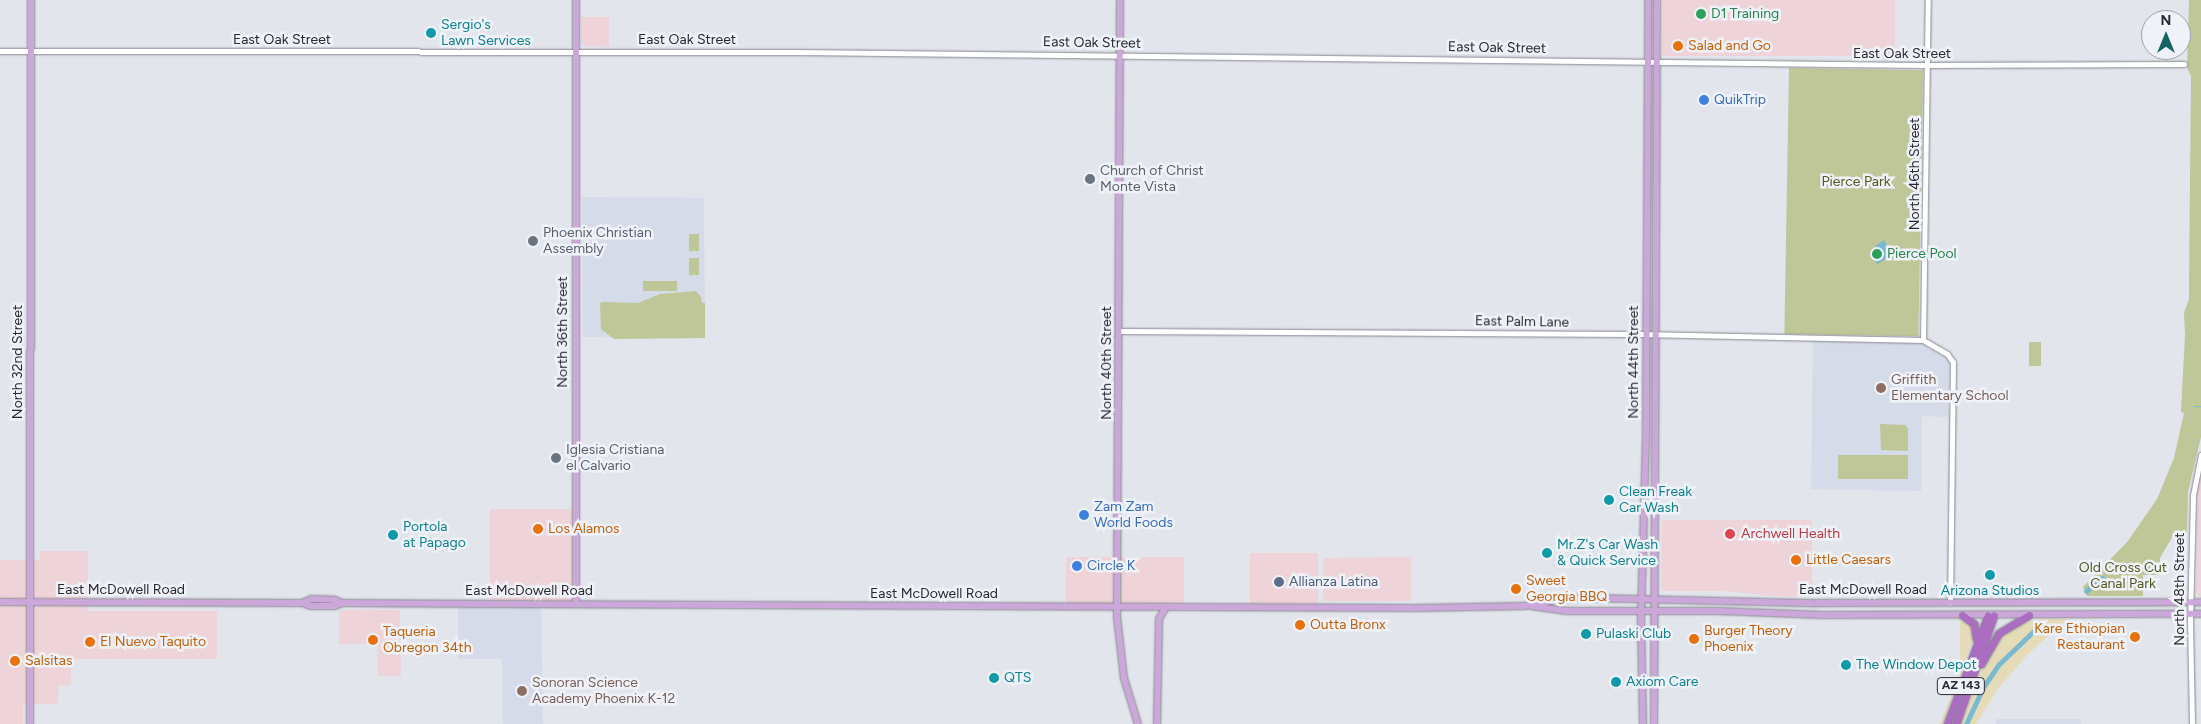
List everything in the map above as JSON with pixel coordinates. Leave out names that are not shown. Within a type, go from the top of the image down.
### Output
[{"type":"highway","points":[[1962,615],[1975,627],[1977,637],[1974,648]]},
{"type":"highway","name":"AZ 143","points":[[1947,724],[1974,648],[1991,615]]},
{"type":"highway","name":"AZ 143","points":[[1956,724],[1970,686],[1991,615]]},
{"type":"highway","points":[[1970,686],[1996,637],[2007,626],[2029,615]]},
{"type":"main road","name":"North 32nd Street","points":[[30,724],[31,0]]},
{"type":"main road","name":"North 36th Street","points":[[576,0],[576,604]]},
{"type":"main road","name":"North 40th Street","points":[[1120,0],[1120,331],[1117,607],[1122,667],[1138,724]]},
{"type":"main road","name":"North 44th Street","points":[[1643,724],[1641,611],[1647,335],[1648,0]]},
{"type":"main road","name":"North 44th Street","points":[[1654,724],[1657,0]]},
{"type":"main road","name":"East McDowell Road","points":[[1525,606],[1561,599],[1862,603],[2201,602]]},
{"type":"main road","points":[[1776,601],[1778,614]]},
{"type":"main road","name":"East McDowell Road","points":[[0,602],[302,603],[311,606],[335,606],[342,603],[1117,607],[1525,606],[1565,611],[1778,614],[2201,614]]},
{"type":"main road","points":[[1791,602],[1791,614]]},
{"type":"main road","points":[[2110,602],[2110,614]]},
{"type":"main road","points":[[1862,603],[1870,615]]},
{"type":"main road","points":[[1914,603],[1915,615]]},
{"type":"main road","points":[[1924,615],[1942,611],[1950,603]]},
{"type":"main road","name":"AZ 143","points":[[1991,615],[1992,603]]},
{"type":"main road","points":[[1157,724],[1159,620],[1166,607]]},
{"type":"street","name":"North 46th Street","points":[[1923,340],[1928,0]]},
{"type":"street","name":"East Oak Street","points":[[0,50],[1120,54],[1927,65],[2184,64]]},
{"type":"street","name":"East Palm Lane","points":[[1120,331],[1647,335],[1923,340]]},
{"type":"street","points":[[1923,340],[1947,354],[1953,362],[1950,603]]},
{"type":"street","name":"North 48th Street","points":[[2192,724],[2190,614],[2193,495],[2201,455]]},
{"type":"shaded area","points":[[1662,0],[1895,0],[1895,56],[1662,56]]},
{"type":"shaded area","points":[[581,17],[609,17],[609,47],[584,46],[581,43]]},
{"type":"shaded area","points":[[584,197],[704,198],[705,338],[583,337],[582,199]]},
{"type":"shaded area","name":"Griffith Elementary School","points":[[1813,341],[1919,342],[1949,360],[1948,417],[1922,416],[1921,491],[1811,489]]},
{"type":"shaded area","points":[[2201,473],[2201,598],[2196,594],[2198,480]]},
{"type":"shaded area","points":[[490,509],[576,509],[576,604],[490,604]]},
{"type":"shaded area","points":[[1662,520],[1812,520],[1812,597],[1772,596],[1725,591],[1665,591],[1661,588]]},
{"type":"shaded area","points":[[39,551],[88,551],[88,611],[217,611],[217,659],[76,659],[71,663],[71,685],[59,685],[58,704],[23,704],[23,724],[0,724],[0,560],[40,560]]},
{"type":"shaded area","points":[[1250,553],[1318,553],[1318,607],[1250,607]]},
{"type":"shaded area","points":[[1066,557],[1184,557],[1184,607],[1066,607]]},
{"type":"shaded area","points":[[1411,557],[1411,601],[1326,601],[1323,599],[1323,558]]},
{"type":"shaded area","name":"Sonoran Science Academy Phoenix K-12","points":[[458,603],[541,604],[543,724],[503,724],[502,659],[458,659]]},
{"type":"shaded area","points":[[339,610],[400,610],[401,676],[378,676],[377,644],[339,644]]},
{"type":"shaded area","points":[[1996,719],[2081,719],[2081,724],[1996,724]]},
{"type":"green space","name":"Old Cross Cut Canal Park","points":[[2189,0],[2201,0],[2201,437],[2188,492],[2187,532],[2175,532],[2160,558],[2160,575],[2143,575],[2143,596],[2087,596],[2083,587],[2128,541],[2157,499],[2174,458],[2184,413],[2181,412],[2185,335],[2184,313],[2189,299],[2191,76],[2187,68],[2187,60],[2191,60],[2191,10],[2189,10]]},
{"type":"green space","name":"Pierce Park","points":[[1789,68],[1923,70],[1918,336],[1784,334]]},
{"type":"green space","points":[[689,234],[699,234],[699,251],[689,251]]},
{"type":"green space","points":[[689,258],[699,258],[699,275],[689,275]]},
{"type":"green space","points":[[643,281],[677,281],[677,291],[643,291]]},
{"type":"green space","points":[[696,291],[701,297],[702,303],[705,303],[705,338],[614,339],[601,329],[600,303],[638,303],[660,294]]},
{"type":"green space","points":[[2029,342],[2041,342],[2041,366],[2029,366]]},
{"type":"green space","points":[[1880,424],[1905,425],[1908,428],[1908,451],[1881,450]]},
{"type":"green space","points":[[1838,455],[1908,455],[1908,479],[1838,479]]},
{"type":"sand","points":[[2041,619],[2067,619],[2028,654],[1997,690],[1976,724],[1961,724],[1990,650],[2001,636],[2020,624]]},
{"type":"sand","points":[[1960,621],[1972,625],[1974,636],[1943,724],[1940,724],[1960,674]]},
{"type":"water","points":[[1884,240],[1893,255],[1877,264],[1874,258],[1880,254],[1875,246]]},
{"type":"waterway","points":[[2194,406],[2201,406]]},
{"type":"waterway","points":[[2086,591],[2102,578]]},
{"type":"waterway","points":[[1966,724],[1982,689],[1999,664],[2040,625]]},
{"type":"place","name":"D1 Training","points":[[1701,14]]},
{"type":"place","name":"Sergio's Lawn Services","points":[[431,33]]},
{"type":"place","name":"Salad and Go","points":[[1678,46]]},
{"type":"place","name":"QuikTrip","points":[[1704,100]]},
{"type":"place","name":"Church of Christ Monte Vista","points":[[1090,179]]},
{"type":"place","name":"Phoenix Christian Assembly","points":[[533,241]]},
{"type":"place","name":"Pierce Pool","points":[[1877,254]]},
{"type":"place","name":"Griffith Elementary School","points":[[1881,388]]},
{"type":"place","name":"Iglesia Cristiana el Calvario","points":[[556,458]]},
{"type":"place","name":"Clean Freak Car Wash","points":[[1609,500]]},
{"type":"place","name":"Zam Zam World Foods","points":[[1084,515]]},
{"type":"place","name":"Los Alamos","points":[[538,529]]},
{"type":"place","name":"Archwell Health","points":[[1730,534]]},
{"type":"place","name":"Portola at Papago","points":[[393,535]]},
{"type":"place","name":"Mr.Z's Car Wash & Quick Service","points":[[1547,553]]},
{"type":"place","name":"Little Caesars","points":[[1796,560]]},
{"type":"place","name":"Circle K","points":[[1077,566]]},
{"type":"place","name":"Arizona Studios","points":[[1990,575]]},
{"type":"place","name":"Allianza Latina","points":[[1279,582]]},
{"type":"place","name":"Sweet Georgia BBQ","points":[[1516,589]]},
{"type":"place","name":"Outta Bronx","points":[[1300,625]]},
{"type":"place","name":"Pulaski Club","points":[[1586,634]]},
{"type":"place","name":"Kare Ethiopian Restaurant","points":[[2135,637]]},
{"type":"place","name":"Burger Theory Phoenix","points":[[1694,639]]},
{"type":"place","name":"Taqueria Obregon 34th","points":[[373,640]]},
{"type":"place","name":"El Nuevo Taquito","points":[[90,642]]},
{"type":"place","name":"Salsitas","points":[[15,661]]},
{"type":"place","name":"The Window Depot","points":[[1846,665]]},
{"type":"place","name":"QTS","points":[[994,678]]},
{"type":"place","name":"Axiom Care","points":[[1616,682]]},
{"type":"place","name":"Sonoran Science Academy Phoenix K-12","points":[[522,691]]}]
